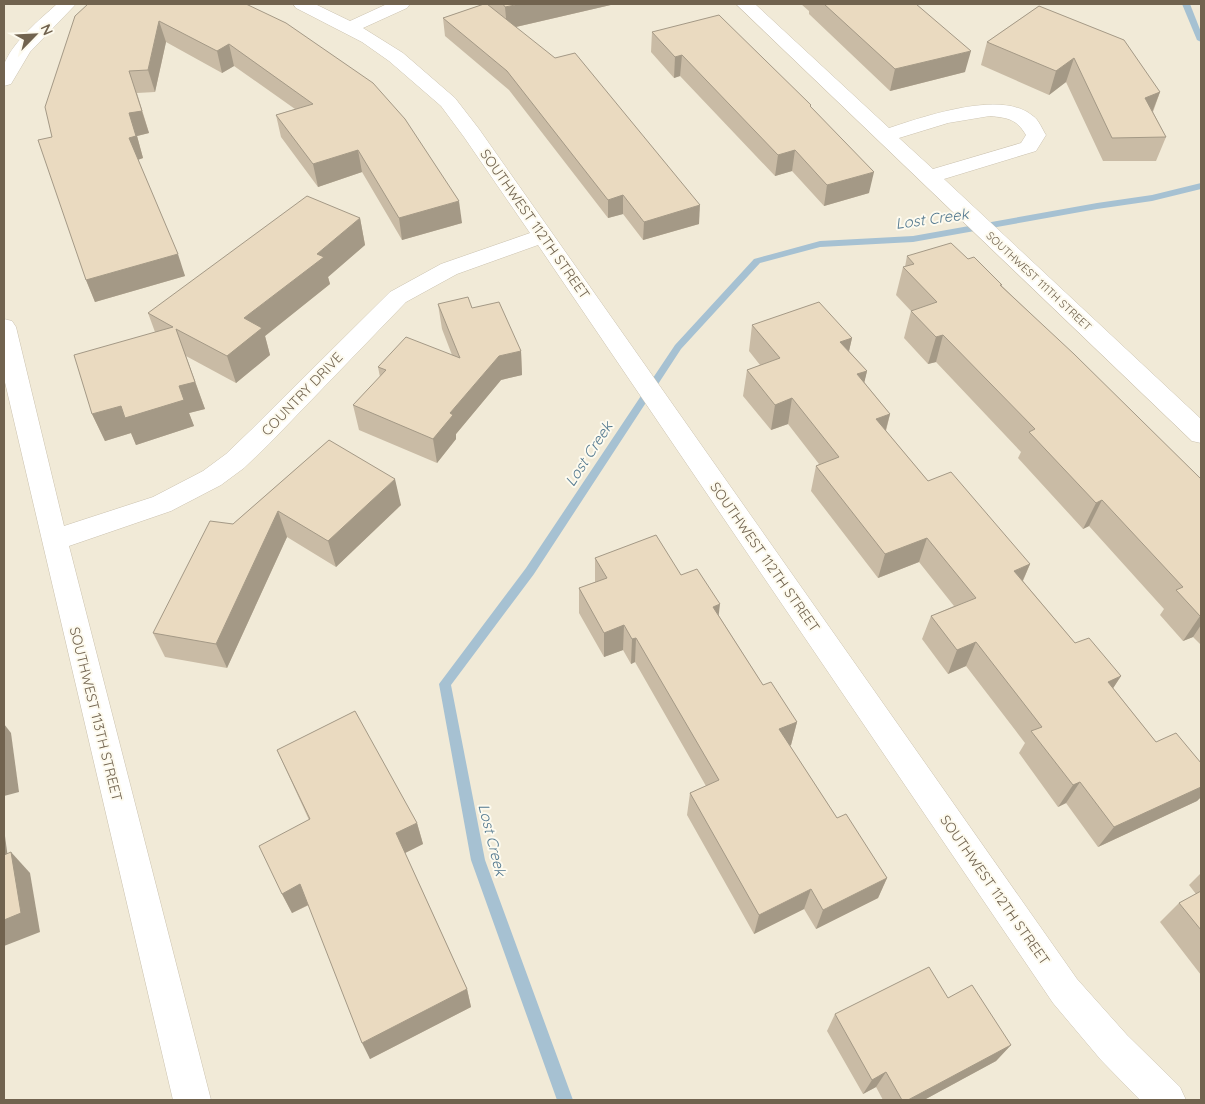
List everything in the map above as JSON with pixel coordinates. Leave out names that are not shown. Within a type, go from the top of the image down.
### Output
[{"type":"street","points":[[4,80],[18,55],[31,39],[67,4]]},
{"type":"street","name":"SOUTHWEST 112TH STREET","points":[[302,4],[350,28],[396,57],[448,102],[472,133],[542,237],[600,317],[688,448],[1065,991],[1101,1034],[1167,1100]]},
{"type":"street","points":[[350,28],[401,4]]},
{"type":"street","name":"SOUTHWEST 111TH STREET","points":[[744,4],[1201,434]]},
{"type":"street","points":[[886,136],[973,110],[988,109],[1015,114],[1033,127],[1036,135],[1029,147],[931,178]]},
{"type":"street","name":"COUNTRY DRIVE","points":[[54,540],[162,504],[212,478],[235,461],[260,438],[398,297],[437,273],[542,237]]},
{"type":"street","name":"SOUTHWEST 113TH STREET","points":[[4,327],[54,540],[192,1100]]},
{"type":"shaded area","points":[[4,4],[1201,4],[1201,1100],[4,1100]]},
{"type":"building","points":[[88,4],[246,4],[286,23],[373,83],[405,119],[459,201],[399,218],[358,150],[313,164],[276,115],[313,104],[229,44],[217,51],[159,21],[148,70],[129,71],[142,111],[129,113],[136,136],[129,138],[178,254],[86,280],[38,140],[52,137],[45,107],[75,16]]},
{"type":"building","points":[[487,4],[555,58],[575,53],[700,205],[644,222],[623,195],[608,200],[507,71],[443,18]]},
{"type":"building","points":[[503,4],[520,4],[505,7]]},
{"type":"building","points":[[824,4],[916,4],[971,51],[895,69]]},
{"type":"building","points":[[1039,6],[1124,40],[1160,92],[1145,98],[1166,137],[1112,138],[1074,58],[1056,71],[987,42]]},
{"type":"building","points":[[719,15],[811,105],[874,172],[827,185],[795,150],[778,155],[682,55],[675,57],[652,32]]},
{"type":"building","points":[[307,196],[360,218],[317,254],[324,257],[244,318],[262,328],[227,356],[176,329],[195,382],[179,386],[184,400],[125,418],[121,406],[92,414],[74,355],[173,327],[148,313]]},
{"type":"building","points":[[951,243],[968,259],[974,257],[1002,285],[1000,285],[1074,354],[1201,479],[1201,616],[1176,590],[1183,587],[1102,500],[1096,503],[1029,432],[1035,429],[943,335],[936,337],[911,311],[937,302],[903,267],[914,264],[907,256]]},
{"type":"building","points":[[468,297],[472,308],[499,302],[521,351],[499,356],[450,413],[453,415],[433,439],[353,405],[386,370],[378,367],[406,337],[460,358],[438,304]]},
{"type":"building","points":[[819,302],[852,338],[840,342],[867,371],[857,374],[890,414],[876,419],[928,481],[951,472],[1030,564],[1014,571],[1075,643],[1089,638],[1121,676],[1108,682],[1156,742],[1176,733],[1201,763],[1201,787],[1114,827],[1080,782],[1073,785],[1031,731],[1042,727],[976,642],[957,650],[931,616],[976,598],[927,538],[885,554],[816,466],[839,457],[792,398],[775,405],[747,370],[780,358],[752,325]]},
{"type":"building","points":[[329,440],[395,479],[328,541],[278,511],[216,644],[153,633],[210,521],[233,524]]},
{"type":"building","points":[[656,535],[681,575],[697,569],[720,604],[713,607],[763,685],[771,682],[797,722],[779,729],[837,818],[846,814],[887,878],[823,910],[811,889],[759,915],[690,793],[719,780],[636,638],[632,639],[624,625],[604,633],[579,588],[607,578],[595,558]]},
{"type":"building","points":[[355,711],[417,823],[396,833],[467,989],[362,1043],[300,884],[282,894],[259,846],[310,819],[277,750]]},
{"type":"building","points":[[11,852],[21,913],[4,920],[4,855]]},
{"type":"building","points":[[1201,891],[1201,930],[1179,903]]},
{"type":"building","points":[[929,967],[948,998],[972,985],[1011,1045],[908,1100],[902,1100],[886,1072],[872,1080],[835,1014]]},
{"type":"waterway","name":"Lost Creek","points":[[1186,4],[1201,40]]},
{"type":"waterway","name":"Lost Creek","points":[[565,1100],[478,860],[445,684],[530,571],[678,347],[757,261],[820,244],[913,239],[1152,198],[1201,186]]}]
